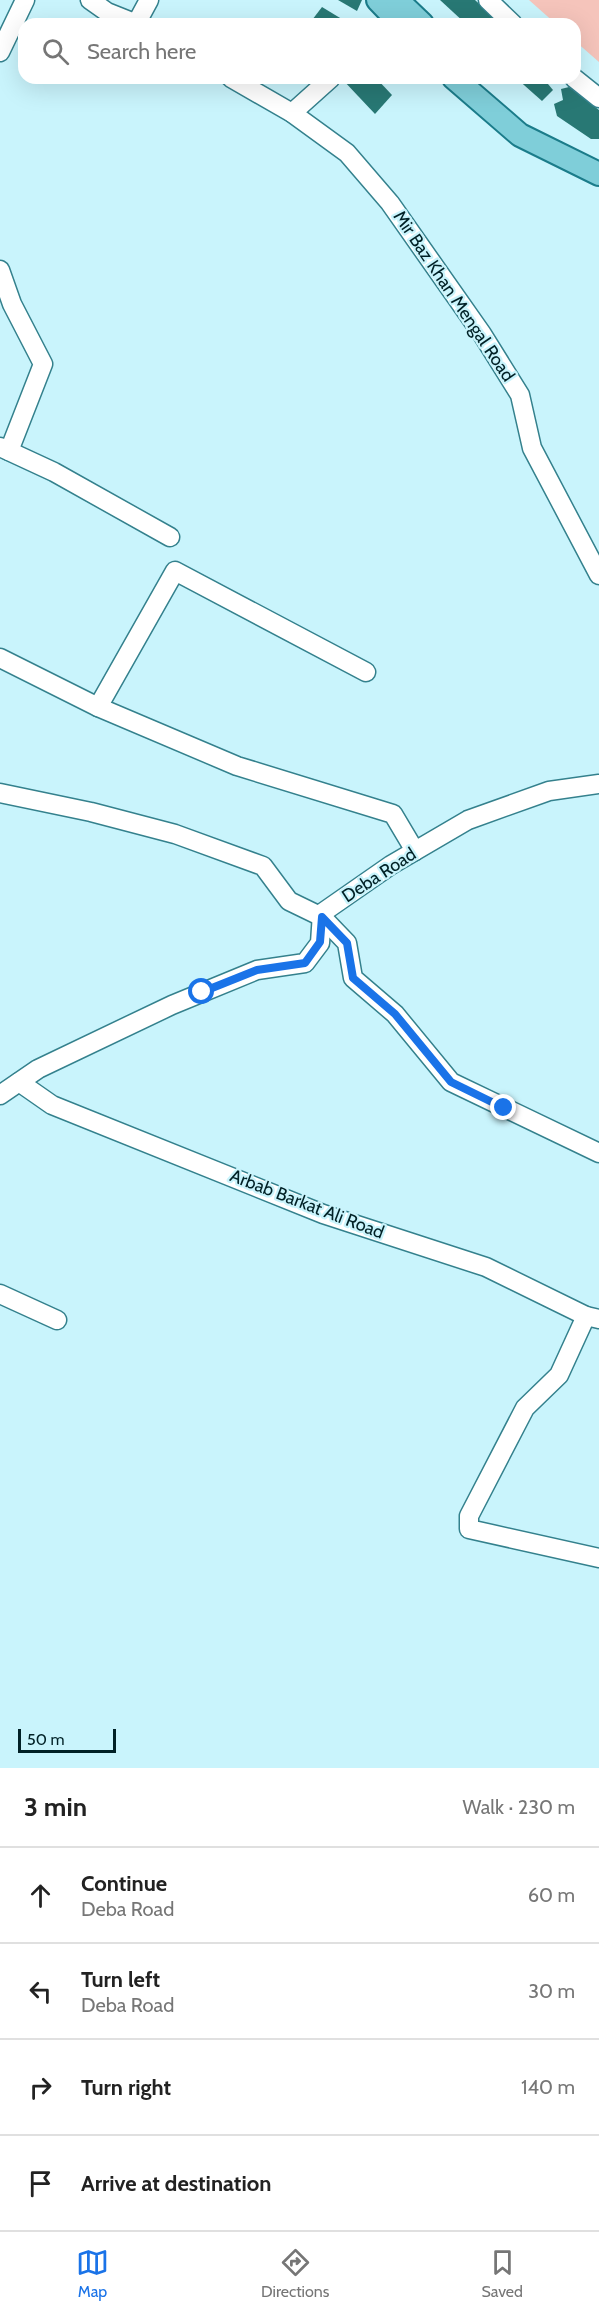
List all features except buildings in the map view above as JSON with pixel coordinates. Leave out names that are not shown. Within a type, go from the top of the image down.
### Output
[{"type":"main road","points":[[378,0],[396,17]]},
{"type":"main road","points":[[461,84],[520,135],[598,170]]},
{"type":"main road","points":[[483,84],[517,118],[554,141],[585,154],[598,170]]},
{"type":"street","points":[[0,52],[25,0]]},
{"type":"street","points":[[90,0],[107,12],[122,18]]},
{"type":"street","points":[[139,18],[149,0]]},
{"type":"street","points":[[488,0],[507,18]]},
{"type":"street","name":"Mir Baz Khan Mengal Road","points":[[241,84],[292,113],[346,153],[383,194],[482,334],[520,395],[532,447],[599,575]]},
{"type":"street","points":[[292,113],[324,84]]},
{"type":"street","points":[[581,84],[599,98]]},
{"type":"street","points":[[0,270],[6,308],[43,364],[5,449],[54,472],[170,537]]},
{"type":"street","points":[[98,707],[175,572],[366,672]]},
{"type":"street","points":[[0,658],[98,707],[237,766],[393,814],[415,851]]},
{"type":"street","name":"Deba Road","points":[[322,917],[322,913],[415,851],[468,820],[549,791],[599,784]]},
{"type":"street","points":[[0,793],[91,812],[175,834],[263,866],[289,901],[322,917],[347,943],[353,978],[395,1014],[451,1082],[599,1153]]},
{"type":"street","points":[[0,1095],[38,1070],[172,1005],[257,970],[305,963],[320,942],[322,917]]},
{"type":"street","name":"Arbab Barkat Ali Road","points":[[19,1082],[52,1105],[323,1214],[486,1267],[592,1317]]},
{"type":"street","points":[[0,1294],[57,1320]]},
{"type":"street","points":[[592,1317],[559,1375],[525,1408],[469,1516],[469,1529],[599,1558]]},
{"type":"shaded area","points":[[529,0],[599,0],[599,62],[581,46],[581,18],[549,18]]},
{"type":"route","points":[[202,992],[257,970],[305,963],[320,942],[322,917],[347,943],[353,978],[395,1014],[451,1082],[504,1108]]}]
